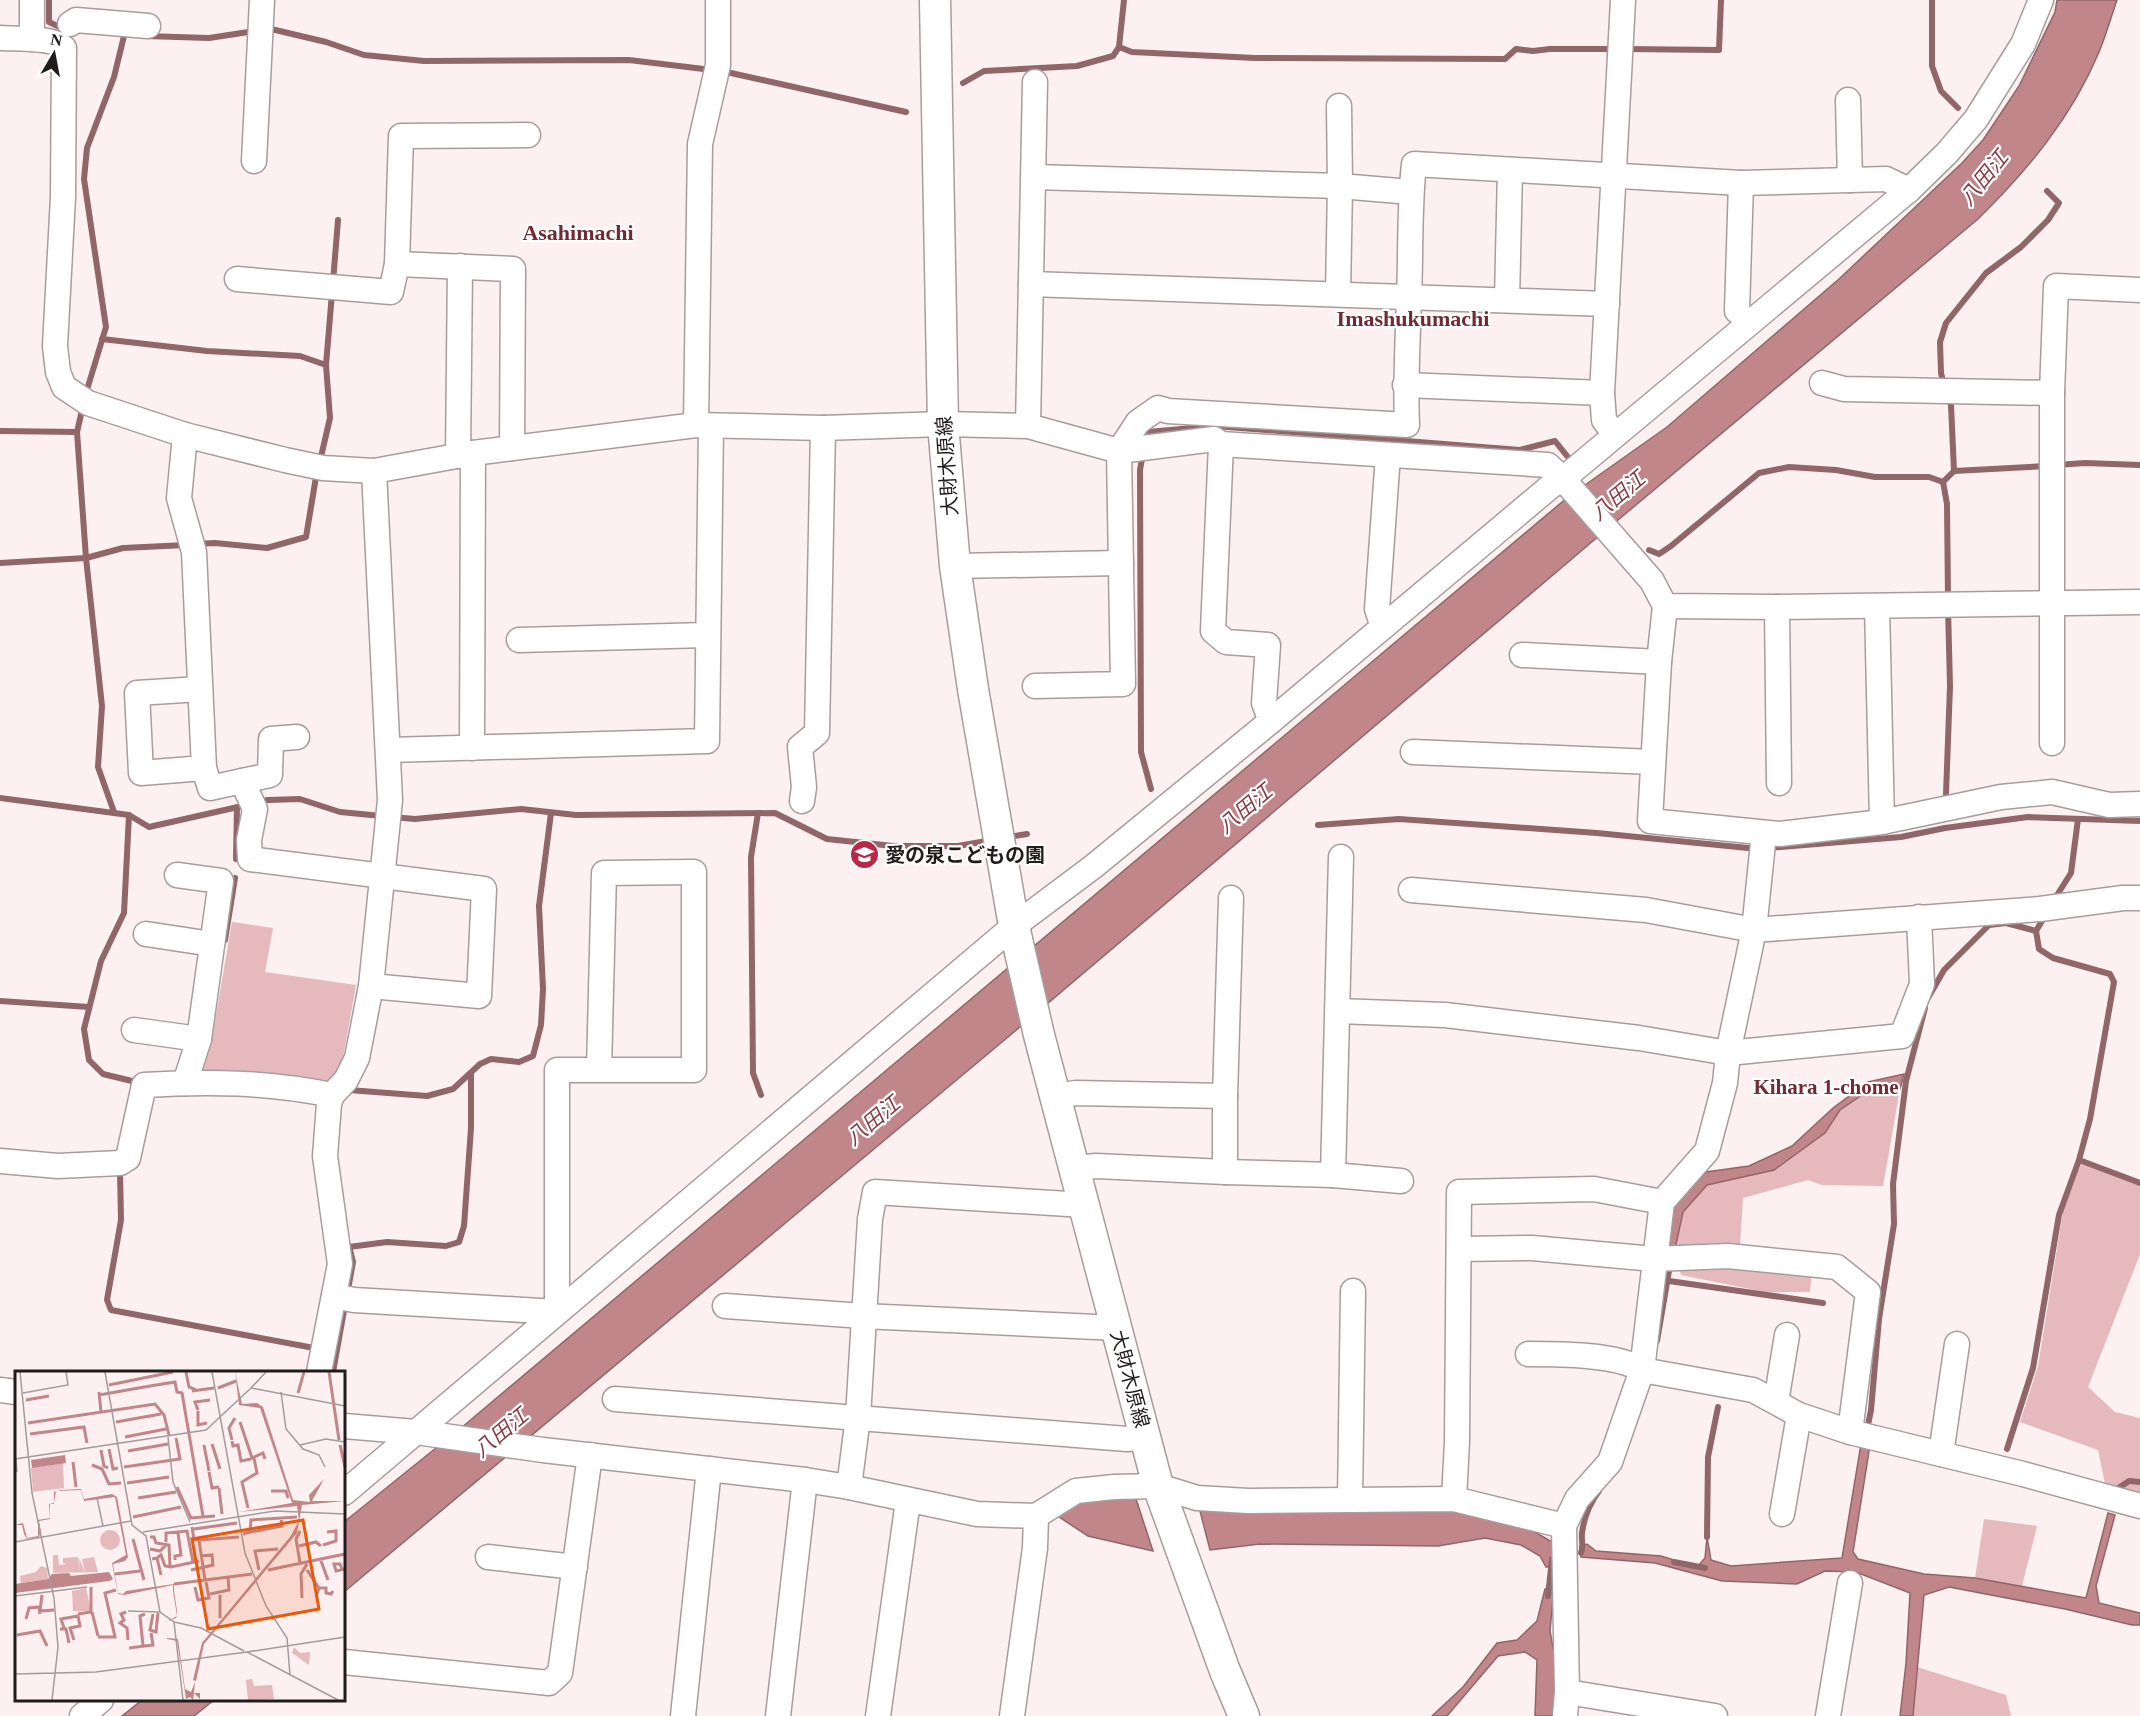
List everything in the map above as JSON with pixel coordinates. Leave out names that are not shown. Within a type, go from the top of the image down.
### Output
[{"type":"street","points":[[32,0],[32,39]]},
{"type":"street","points":[[389,750],[706,741],[707,634],[700,144],[717,70],[718,0]]},
{"type":"street","name":"大財木原線","points":[[935,0],[943,424],[955,566],[973,689],[1014,926],[1039,1035],[1158,1486],[1225,1671],[1244,1716]]},
{"type":"street","points":[[1615,435],[1604,420],[1602,393],[1623,0]]},
{"type":"street","points":[[345,1492],[1014,926],[1094,866],[1271,721],[1909,190],[1947,153],[1976,119],[2023,44],[2041,0]]},
{"type":"street","points":[[70,24],[76,20],[148,27]]},
{"type":"street","points":[[254,161],[261,20]]},
{"type":"street","points":[[0,38],[60,43],[64,48],[63,197],[56,346],[58,372],[64,387],[85,402],[185,435],[317,467],[374,471],[466,454],[704,426],[823,428],[943,424],[1028,426],[1119,451],[1214,439],[1221,444],[1548,465],[1623,545],[1652,581],[1665,606],[1659,662],[1650,820],[1780,834],[1882,822],[2001,796],[2052,792],[2109,805],[2140,804]]},
{"type":"street","points":[[1028,426],[1035,82]]},
{"type":"street","points":[[1848,100],[1850,180]]},
{"type":"street","points":[[1338,294],[1339,106]]},
{"type":"street","points":[[237,279],[391,292],[397,264],[401,136],[528,135]]},
{"type":"street","points":[[1035,686],[1122,684],[1119,451],[1138,422],[1158,408],[1168,411],[1407,425],[1405,385],[1410,296],[1411,192],[1414,164],[1741,183],[1886,179],[1909,190]]},
{"type":"street","points":[[1507,300],[1510,170]]},
{"type":"street","points":[[1034,177],[1340,186],[1411,192]]},
{"type":"street","points":[[1737,311],[1741,183]]},
{"type":"street","points":[[397,264],[513,269],[512,448]]},
{"type":"street","points":[[460,266],[472,748]]},
{"type":"street","points":[[1030,284],[1607,304]]},
{"type":"street","points":[[2052,743],[2051,465],[2056,286],[2140,290]]},
{"type":"street","points":[[1822,383],[1844,389],[2052,393]]},
{"type":"street","points":[[1405,385],[1602,393]]},
{"type":"street","points":[[802,801],[804,787],[800,747],[817,734],[823,428]]},
{"type":"street","points":[[185,435],[179,498],[192,545],[204,768],[210,788],[249,796]]},
{"type":"street","points":[[1221,444],[1213,631],[1226,642],[1268,645],[1264,703],[1271,721]]},
{"type":"street","points":[[1383,627],[1377,609],[1388,455]]},
{"type":"street","points":[[319,1371],[343,1298],[325,1156],[331,1099],[346,1080],[357,1058],[371,986],[388,817],[389,750],[374,471]]},
{"type":"street","points":[[955,566],[1121,563]]},
{"type":"street","points":[[1665,606],[1777,607],[2140,602]]},
{"type":"street","points":[[1877,606],[1882,822]]},
{"type":"street","points":[[1777,607],[1779,783]]},
{"type":"street","points":[[519,640],[707,634]]},
{"type":"street","points":[[1522,656],[1659,662]]},
{"type":"street","points":[[200,689],[137,693],[141,773],[204,768]]},
{"type":"street","points":[[250,859],[249,796],[270,775],[271,739],[297,736]]},
{"type":"street","points":[[1413,752],[1653,762]]},
{"type":"street","points":[[1565,1716],[1567,1692],[1565,1545],[1576,1499],[1610,1462],[1651,1372],[1654,1259],[1662,1202],[1707,1151],[1725,1083],[1728,1053],[1754,930],[1764,832]]},
{"type":"street","points":[[1333,1175],[1341,857]]},
{"type":"street","points":[[185,1083],[199,1039],[221,881],[250,859],[484,889],[479,996],[371,986]]},
{"type":"street","points":[[557,1312],[557,1070],[599,1070],[694,1070],[694,872],[604,873],[599,1070]]},
{"type":"street","points":[[177,875],[221,881]]},
{"type":"street","points":[[1410,890],[1646,910],[1754,930],[2040,909],[2123,898],[2140,898]]},
{"type":"street","points":[[1225,1172],[1231,898]]},
{"type":"street","points":[[1338,1011],[1445,1015],[1639,1038],[1728,1053],[1902,1036],[1922,984],[1919,917]]},
{"type":"street","points":[[146,934],[212,944]]},
{"type":"street","points":[[134,1030],[199,1039]]},
{"type":"street","points":[[0,1161],[58,1166],[120,1163],[128,1158],[144,1085],[276,1084],[331,1099]]},
{"type":"street","points":[[1055,1096],[1076,1093],[1225,1096]]},
{"type":"street","points":[[1074,1168],[1096,1166],[1333,1175],[1401,1181]]},
{"type":"street","points":[[1454,1499],[1457,1442],[1459,1192],[1594,1189],[1662,1202]]},
{"type":"street","points":[[849,1487],[858,1418],[870,1219],[875,1192],[1084,1205]]},
{"type":"street","points":[[1460,1249],[1532,1248],[1654,1259],[1728,1256],[1837,1267],[1868,1292],[1863,1435]]},
{"type":"street","points":[[1350,1500],[1353,1291]]},
{"type":"street","points":[[343,1298],[557,1312]]},
{"type":"street","points":[[725,1306],[863,1316],[1117,1328]]},
{"type":"street","points":[[1776,1402],[1787,1335]]},
{"type":"street","points":[[1941,1454],[1957,1344]]},
{"type":"street","points":[[1528,1354],[1563,1354],[1632,1363],[1651,1372],[1754,1390],[1799,1415],[1863,1435],[2140,1506]]},
{"type":"street","points":[[0,1390],[15,1392]]},
{"type":"street","points":[[615,1399],[1127,1439],[1145,1437]]},
{"type":"street","points":[[1782,1514],[1799,1415]]},
{"type":"street","points":[[345,1426],[416,1432],[543,1450],[805,1480],[977,1514],[1036,1516],[1076,1491],[1114,1487],[1158,1486],[1197,1498],[1248,1502],[1454,1499],[1565,1545]]},
{"type":"street","points":[[345,1662],[549,1683],[560,1673],[590,1455]]},
{"type":"street","points":[[683,1716],[710,1469]]},
{"type":"street","points":[[778,1716],[805,1480]]},
{"type":"street","points":[[878,1716],[908,1501]]},
{"type":"street","points":[[1012,1716],[1035,1548],[1036,1516]]},
{"type":"street","points":[[488,1557],[575,1567]]},
{"type":"street","points":[[1828,1716],[1850,1583]]},
{"type":"street","points":[[1567,1692],[1715,1716]]},
{"type":"street","points":[[82,1716],[100,1701]]},
{"type":"shaded area","points":[[232,922],[273,928],[265,972],[356,985],[340,1075],[325,1097],[198,1085],[211,1044]]},
{"type":"shaded area","points":[[1900,1089],[1883,1186],[1822,1185],[1808,1180],[1743,1198],[1739,1261],[1812,1268],[1810,1292],[1765,1292],[1681,1275],[1675,1249],[1683,1212],[1707,1185],[1774,1170],[1824,1133],[1840,1110],[1868,1091]]},
{"type":"shaded area","points":[[2081,1164],[2140,1186],[2140,1254],[2088,1387],[2115,1412],[2140,1418],[2140,1502],[2107,1493],[2098,1450],[2020,1422],[2038,1366],[2063,1212]]},
{"type":"shaded area","points":[[1984,1519],[2037,1526],[2022,1586],[1975,1578]]},
{"type":"shaded area","points":[[1917,1667],[2006,1695],[2011,1716],[1913,1716]]},
{"type":"water","name":"八田江","points":[[2057,0],[2117,0],[2099,52],[2076,99],[2031,162],[1978,219],[1600,535],[1014,1032],[345,1591],[345,1521],[467,1423],[1568,497],[1667,427],[1839,279],[1962,163],[1983,140],[2019,86],[2055,12]]},
{"type":"water","points":[[1904,1074],[1900,1089],[1868,1091],[1840,1110],[1825,1133],[1774,1170],[1707,1185],[1683,1212],[1675,1249],[1669,1251],[1667,1233],[1675,1203],[1706,1172],[1749,1166],[1792,1146],[1833,1108],[1868,1082]]},
{"type":"water","points":[[1861,1444],[1870,1445],[1853,1552],[1858,1559],[1924,1574],[1975,1578],[2086,1598],[2108,1513],[2115,1515],[2096,1586],[2099,1603],[2140,1613],[2140,1625],[1949,1587],[1924,1595],[1913,1716],[1900,1716],[1910,1593],[1856,1572],[1825,1571],[1797,1584],[1722,1581],[1655,1563],[1581,1557],[1580,1547],[1587,1544],[1596,1551],[1661,1556],[1697,1567],[1705,1558],[1707,1537],[1711,1560],[1731,1566],[1842,1558]]},
{"type":"water","points":[[1114,1495],[1136,1499],[1153,1551],[1088,1536],[1059,1517],[1060,1510],[1084,1499]]},
{"type":"water","points":[[1199,1507],[1431,1508],[1488,1515],[1519,1523],[1554,1543],[1556,1567],[1546,1567],[1540,1556],[1521,1545],[1485,1538],[1438,1546],[1260,1544],[1210,1550]]},
{"type":"water","points":[[1554,1588],[1550,1631],[1554,1653],[1555,1716],[1535,1716],[1537,1660],[1525,1652],[1498,1656],[1447,1716],[1432,1716],[1463,1687],[1497,1643],[1517,1640],[1537,1621],[1545,1589]]},
{"type":"water","points":[[141,1701],[213,1701],[194,1716],[122,1716]]},
{"type":"waterway","points":[[49,0],[49,22],[66,30]]},
{"type":"waterway","points":[[963,83],[984,71],[1077,66],[1113,56],[1119,47],[1124,0]]},
{"type":"waterway","points":[[1624,49],[1719,50],[1721,0]]},
{"type":"waterway","points":[[1932,0],[1932,66],[1941,91],[1958,108]]},
{"type":"waterway","points":[[265,30],[271,29],[326,42],[364,55],[424,61],[629,60],[712,70]]},
{"type":"waterway","points":[[145,36],[209,38],[255,31]]},
{"type":"waterway","points":[[86,393],[106,327],[84,179],[87,148],[114,77],[124,36]]},
{"type":"waterway","points":[[1119,47],[1132,52],[1255,58],[1505,59],[1516,49],[1533,51],[1614,49]]},
{"type":"waterway","points":[[722,71],[906,112]]},
{"type":"waterway","points":[[1944,385],[1941,373],[1940,342],[1946,323],[1986,273],[2021,247],[2048,220],[2059,203],[2047,191]]},
{"type":"waterway","points":[[333,282],[338,220]]},
{"type":"waterway","points":[[326,365],[332,293]]},
{"type":"waterway","points":[[102,339],[207,351],[300,356],[326,365],[330,418],[320,461]]},
{"type":"waterway","points":[[1943,482],[1954,471],[1951,405],[1948,398]]},
{"type":"waterway","points":[[83,406],[77,432],[86,558],[102,706],[98,767],[114,812]]},
{"type":"waterway","points":[[1146,443],[1148,432],[1215,426],[1520,450],[1555,441],[1567,456]]},
{"type":"waterway","points":[[0,431],[77,432]]},
{"type":"waterway","points":[[1143,453],[1140,470],[1141,752],[1151,789]]},
{"type":"waterway","points":[[2057,465],[2085,463],[2140,465]]},
{"type":"waterway","points":[[1954,471],[2047,466]]},
{"type":"waterway","points":[[1649,550],[1659,554],[1671,546],[1759,473],[1789,467],[1836,470],[1875,477],[1929,477],[1943,482]]},
{"type":"waterway","points":[[196,544],[215,543],[267,548],[306,537],[317,471]]},
{"type":"waterway","points":[[1943,482],[1947,504],[1948,598]]},
{"type":"waterway","points":[[0,563],[86,558],[123,548],[186,545]]},
{"type":"waterway","points":[[1946,794],[1950,686],[1948,608]]},
{"type":"waterway","points":[[0,798],[129,815],[149,827],[247,805]]},
{"type":"waterway","points":[[257,802],[300,799],[340,812],[382,816]]},
{"type":"waterway","points":[[236,859],[237,807]]},
{"type":"waterway","points":[[392,817],[415,819],[521,809],[576,815],[775,813],[827,839],[893,846],[958,846],[992,840]]},
{"type":"waterway","points":[[347,1093],[349,1090],[427,1096],[453,1089],[480,1064],[491,1059],[519,1062],[533,1056],[541,1025],[543,989],[539,906],[551,813]]},
{"type":"waterway","points":[[758,813],[751,857],[753,1073],[761,1095]]},
{"type":"waterway","points":[[129,815],[124,913],[101,961],[84,1029],[89,1060],[103,1074],[136,1082],[135,1086]]},
{"type":"waterway","points":[[1768,848],[1901,837],[1945,828],[2028,817],[2140,821]]},
{"type":"waterway","points":[[1318,825],[1399,819],[1597,833],[1758,849]]},
{"type":"waterway","points":[[2054,900],[2071,873],[2078,819]]},
{"type":"waterway","points":[[1008,837],[1027,834]]},
{"type":"waterway","points":[[225,940],[235,878]]},
{"type":"waterway","points":[[1928,998],[1944,970],[1989,925],[2006,923],[2036,931],[2046,914]]},
{"type":"waterway","points":[[2036,931],[2039,949],[2053,958],[2110,974],[2114,982],[2090,1119],[2079,1160],[2140,1183]]},
{"type":"waterway","points":[[0,1001],[89,1007]]},
{"type":"waterway","points":[[1867,1430],[1871,1410],[1879,1319],[1894,1224],[1893,1184],[1906,1081],[1925,1008]]},
{"type":"waterway","points":[[349,1247],[387,1242],[446,1246],[459,1242],[464,1226],[471,1128],[471,1075]]},
{"type":"waterway","points":[[2007,1449],[2033,1368],[2059,1215],[2079,1160]]},
{"type":"waterway","points":[[120,1172],[121,1220],[107,1300],[111,1310],[314,1348]]},
{"type":"waterway","points":[[347,1295],[353,1262],[349,1246]]},
{"type":"waterway","points":[[1657,1341],[1670,1265]]},
{"type":"waterway","points":[[1669,1281],[1823,1303]]},
{"type":"waterway","points":[[333,1371],[345,1305]]},
{"type":"waterway","points":[[1707,1537],[1708,1457],[1718,1407]]},
{"type":"waterway","points":[[2117,1489],[2129,1481],[2140,1482]]},
{"type":"waterway","points":[[1581,1553],[1584,1521],[1599,1491]]},
{"type":"waterway","points":[[1548,1596],[1552,1559]]},
{"type":"waterway","points":[[1674,1562],[1705,1568]]},
{"type":"place","name":"愛の泉こどもの園","points":[[864,855]]},
{"type":"district","name":"Asahimachi","points":[[578,232]]},
{"type":"district","name":"Imashukumachi","points":[[1413,318]]},
{"type":"district","name":"Kihara 1-chome","points":[[1826,1087]]}]
